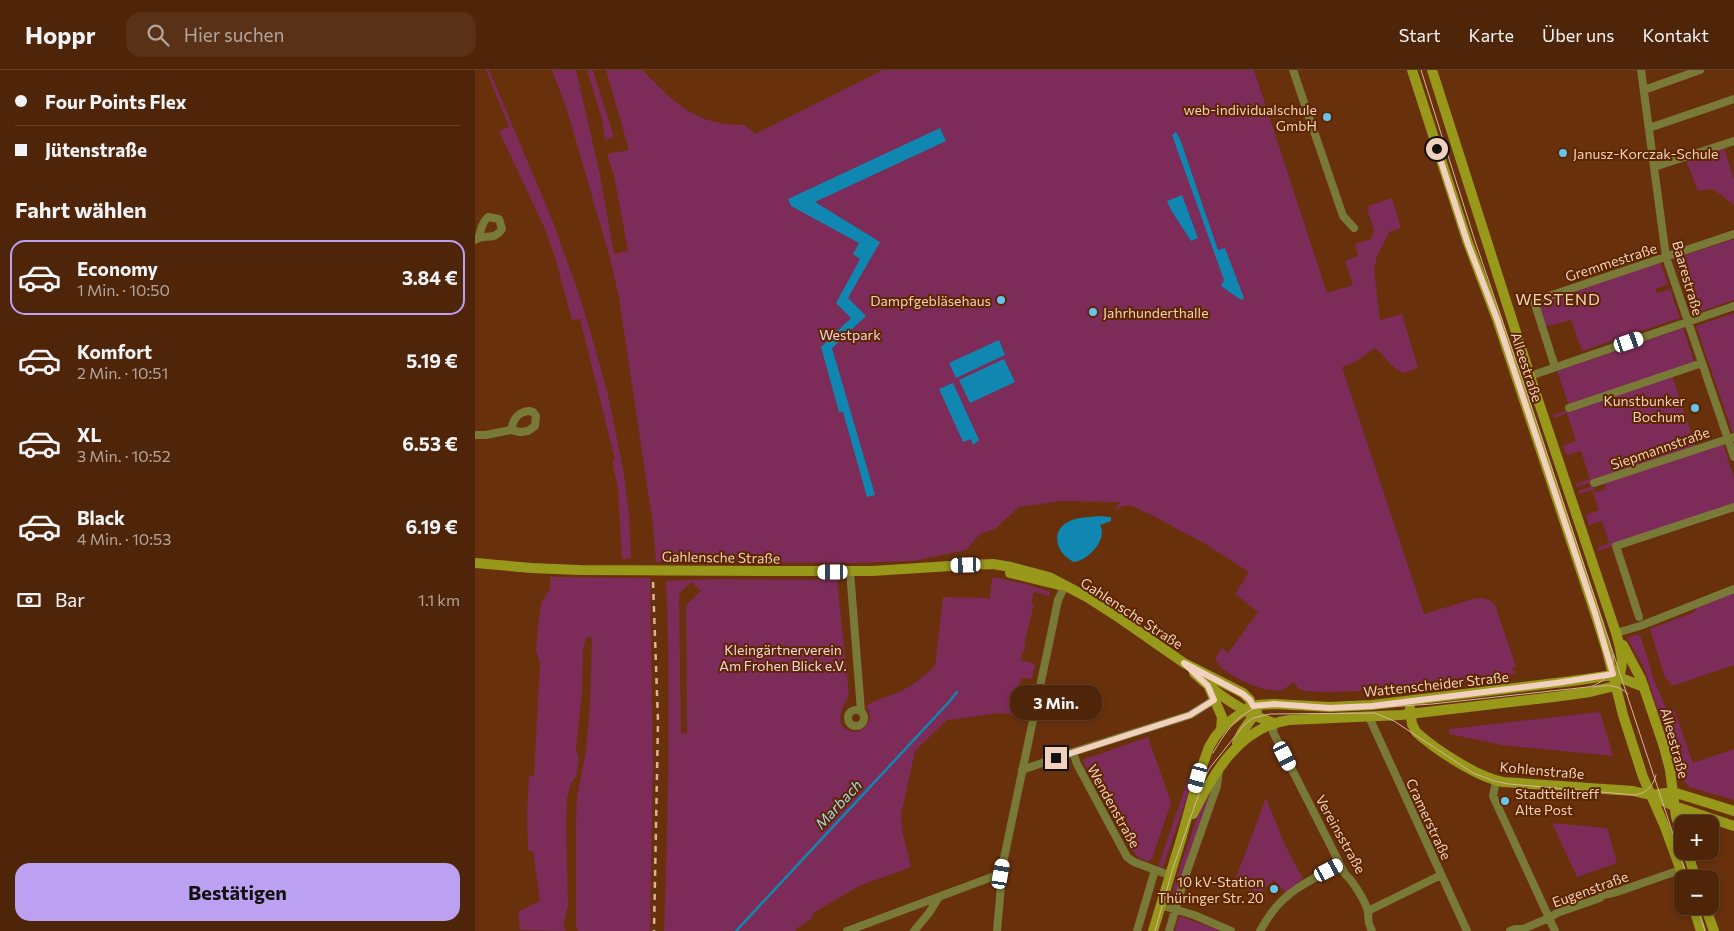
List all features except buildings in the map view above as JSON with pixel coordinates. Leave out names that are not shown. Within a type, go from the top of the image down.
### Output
[{"type":"main road","name":"Alleestraße","points":[[1412,70],[1455,203],[1497,319],[1607,650],[1631,742],[1681,870]]},
{"type":"main road","name":"Alleestraße","points":[[1432,70],[1530,376],[1616,633],[1623,659],[1616,679]]},
{"type":"main road","name":"Gahlensche Straße","points":[[475,563],[579,570],[850,572],[993,564],[1024,569],[1049,577],[1115,615],[1184,663],[1243,694],[1250,700],[1253,709]]},
{"type":"main road","name":"Alleestraße","points":[[1616,633],[1637,669],[1664,747],[1670,770],[1677,815]]},
{"type":"main road","name":"Gahlensche Straße","points":[[1184,663],[1208,686],[1253,709]]},
{"type":"main road","points":[[1616,679],[1644,687]]},
{"type":"main road","name":"Wattenscheider Straße","points":[[1153,931],[1205,758],[1212,742],[1233,717],[1253,709],[1372,706],[1572,681],[1616,679]]},
{"type":"main road","name":"Wattenscheider Straße","points":[[1182,836],[1205,790],[1232,753],[1252,733],[1275,723],[1289,720],[1411,714],[1574,694],[1616,679]]},
{"type":"main road","name":"Gahlensche Straße","points":[[1208,686],[1222,718],[1221,730]]},
{"type":"main road","name":"Kohlenstraße","points":[[1410,701],[1413,727],[1420,736],[1479,774],[1496,781],[1614,790],[1650,795],[1673,792],[1734,811]]},
{"type":"main road","name":"Wattenscheider Straße","points":[[1253,709],[1275,723]]},
{"type":"main road","name":"Wattenscheider Straße","points":[[1232,753],[1253,709]]},
{"type":"main road","name":"Kohlenstraße","points":[[1650,795],[1674,806],[1734,826]]},
{"type":"main road","points":[[1696,915],[1701,931]]},
{"type":"main road","points":[[1708,915],[1714,931]]},
{"type":"street","points":[[1293,70],[1343,216],[1355,228]]},
{"type":"street","name":"Baarestraße","points":[[1641,70],[1666,257],[1702,363],[1731,438],[1734,458]]},
{"type":"street","points":[[1643,90],[1700,70]]},
{"type":"street","points":[[1649,128],[1734,99]]},
{"type":"street","points":[[1654,167],[1734,141]]},
{"type":"street","name":"Gremmestraße","points":[[1555,367],[1534,301],[1734,234]]},
{"type":"street","points":[[1530,376],[1734,306]]},
{"type":"street","points":[[1569,408],[1702,363]]},
{"type":"street","points":[[475,435],[486,435],[511,430]]},
{"type":"street","name":"Siepmannstraße","points":[[1594,484],[1731,438]]},
{"type":"street","points":[[1639,617],[1616,546],[1734,507]]},
{"type":"street","points":[[850,572],[861,711]]},
{"type":"street","points":[[997,931],[1001,874],[1057,608],[1065,586]]},
{"type":"street","points":[[1616,633],[1641,626],[1734,589]]},
{"type":"street","points":[[1022,770],[1190,715],[1214,700]]},
{"type":"street","name":"Cramerstraße","points":[[1369,717],[1467,931]]},
{"type":"street","name":"Vereinsstraße","points":[[1275,723],[1273,732],[1345,874],[1352,880],[1368,911],[1367,921],[1372,931]]},
{"type":"street","name":"Wendenstraße","points":[[1073,752],[1077,764],[1127,858],[1169,874]]},
{"type":"street","name":"Wattenscheider Straße","points":[[1169,931],[1217,786],[1219,769]]},
{"type":"street","points":[[1496,781],[1493,796],[1555,931]]},
{"type":"street","points":[[1260,931],[1274,909],[1289,895],[1306,882],[1340,864]]},
{"type":"street","points":[[1137,931],[1155,870]]},
{"type":"street","points":[[847,931],[1001,874]]},
{"type":"street","points":[[1368,911],[1441,874]]},
{"type":"street","name":"Eugenstraße","points":[[1510,931],[1523,929],[1549,918],[1557,912],[1600,898],[1603,895],[1674,876]]},
{"type":"street","points":[[914,931],[939,897]]},
{"type":"street","points":[[1161,905],[1194,915],[1231,931]]},
{"type":"green space","points":[[486,70],[489,70],[551,217],[579,294],[593,341],[608,395],[623,469],[629,513],[631,558],[622,559],[618,489],[612,461],[615,460],[580,319],[572,320],[545,229],[499,131],[509,127]]},
{"type":"green space","name":"Westpark","points":[[552,70],[576,70],[600,175],[614,254],[628,251],[614,175],[607,154],[629,150],[606,70],[642,70],[665,93],[687,110],[712,121],[744,125],[755,134],[883,70],[1254,70],[1327,293],[1353,285],[1345,261],[1358,256],[1355,244],[1371,239],[1374,230],[1367,209],[1369,208],[1368,206],[1392,198],[1401,228],[1389,232],[1377,256],[1374,270],[1380,320],[1402,314],[1418,368],[1403,373],[1395,368],[1375,348],[1355,362],[1342,367],[1424,614],[1473,599],[1488,599],[1495,605],[1516,667],[1512,668],[1516,674],[1505,675],[1506,678],[1462,683],[1433,681],[1424,682],[1410,688],[1387,685],[1368,690],[1337,692],[1304,691],[1299,689],[1294,682],[1281,691],[1263,689],[1242,681],[1221,668],[1215,659],[1222,648],[1228,653],[1258,612],[1235,594],[1249,572],[1207,545],[1135,507],[1123,506],[1114,512],[1120,502],[1061,501],[1019,507],[995,529],[980,534],[966,550],[914,561],[855,563],[656,562],[653,525],[619,298],[610,258],[567,110]]},
{"type":"green space","points":[[587,70],[593,70],[614,137],[605,140],[602,119]]},
{"type":"green space","points":[[1724,148],[1734,180],[1734,205],[1713,189],[1698,191],[1686,160]]},
{"type":"green space","points":[[1734,239],[1734,300],[1694,314],[1674,259]]},
{"type":"green space","points":[[1660,262],[1668,284],[1655,289],[1657,293],[1670,289],[1680,318],[1582,351],[1571,320],[1544,327],[1536,303]]},
{"type":"green space","points":[[1734,313],[1734,433],[1733,434],[1696,326]]},
{"type":"green space","points":[[1683,328],[1695,364],[1569,406],[1557,371]]},
{"type":"green space","points":[[1672,375],[1696,447],[1577,487],[1576,484],[1590,479],[1581,451],[1566,455],[1563,446],[1576,441],[1567,413],[1554,418],[1553,415]]},
{"type":"green space","points":[[1723,444],[1734,478],[1734,505],[1598,551],[1597,548],[1609,543],[1602,521],[1589,525],[1586,515],[1599,510],[1592,490],[1579,494],[1578,491],[1593,486],[1595,493],[1606,489],[1604,483]]},
{"type":"green space","points":[[550,577],[650,578],[653,764],[650,931],[578,931],[576,926],[577,797],[586,751],[590,705],[592,637],[586,638],[583,650],[582,692],[576,749],[579,760],[576,777],[571,783],[567,798],[568,905],[563,926],[566,928],[565,931],[520,930],[518,912],[540,901],[533,851],[528,851],[527,815],[529,776],[534,776],[540,664],[536,650],[539,618],[541,603],[550,589]]},
{"type":"green space","name":"Kleingärtnerverein Am Frohen Blick e.V.","points":[[992,577],[1026,584],[1050,592],[1050,596],[1034,592],[1031,603],[1034,604],[1024,645],[1026,645],[1020,660],[1035,664],[1032,679],[1021,678],[1014,715],[1000,713],[947,720],[915,751],[901,815],[902,830],[911,867],[859,886],[813,913],[812,918],[796,929],[796,931],[664,931],[668,756],[666,581],[715,579],[837,580],[849,695],[841,711],[840,722],[847,730],[854,732],[863,729],[868,723],[869,715],[866,706],[909,687],[935,666],[943,597],[990,598]],"holes":[[[691,582],[701,591],[686,607],[687,733],[681,734],[679,594]]]},
{"type":"green space","points":[[1734,593],[1734,665],[1672,686],[1664,675],[1650,629],[1692,613],[1698,607]]},
{"type":"green space","points":[[1638,634],[1641,638],[1653,678],[1666,708],[1674,709],[1693,763],[1734,749],[1734,800],[1689,787],[1678,771],[1644,668],[1627,638]]},
{"type":"green space","points":[[1600,712],[1613,756],[1502,745],[1449,734],[1449,729]]},
{"type":"green space","points":[[1148,737],[1171,803],[1152,859],[1148,862],[1139,858],[1128,846],[1082,760]]},
{"type":"green space","points":[[1188,779],[1193,780],[1163,867],[1158,867]]},
{"type":"green space","points":[[1214,784],[1174,903],[1171,904],[1174,886],[1190,836],[1204,800]]},
{"type":"green space","points":[[1266,798],[1285,845],[1303,879],[1286,893],[1274,880],[1260,893],[1234,883]]},
{"type":"green space","points":[[1552,823],[1607,828],[1617,863],[1577,877]]},
{"type":"green space","points":[[1179,916],[1205,925],[1219,931],[1175,931]]},
{"type":"water","points":[[940,128],[946,141],[815,202],[880,242],[848,298],[866,316],[832,348],[875,495],[867,497],[843,412],[839,412],[821,347],[851,318],[836,303],[860,259],[853,254],[859,243],[791,206],[788,199]]},
{"type":"water","points":[[1176,132],[1218,250],[1225,248],[1244,298],[1241,300],[1221,286],[1224,280],[1172,135]]},
{"type":"water","points":[[1182,195],[1198,238],[1191,241],[1167,201]]},
{"type":"water","points":[[999,340],[1005,355],[956,378],[949,363]]},
{"type":"water","points":[[1004,359],[1015,382],[970,403],[959,380]]},
{"type":"water","points":[[953,383],[979,440],[973,445],[971,439],[963,442],[939,389]]},
{"type":"water","points":[[1099,516],[1111,517],[1111,521],[1100,525],[1102,531],[1096,548],[1086,557],[1074,562],[1062,553],[1059,547],[1057,541],[1060,529],[1072,520]]},
{"type":"waterway","name":"Marbach","points":[[736,931],[957,692]]},
{"type":"tram line","points":[[1421,70],[1475,241],[1685,870]]},
{"type":"tram line","points":[[1369,708],[1432,704],[1588,687],[1599,683],[1607,676],[1612,666],[1613,655]]},
{"type":"tram line","points":[[1593,687],[1612,686],[1620,688],[1628,694]]},
{"type":"tram line","points":[[1213,753],[1222,738],[1240,717],[1247,712],[1264,706],[1292,707]]},
{"type":"tram line","points":[[1155,931],[1173,868],[1209,769],[1244,725],[1253,718],[1270,714],[1375,713],[1394,721],[1473,773],[1494,781],[1509,784],[1635,795],[1643,793],[1649,788],[1656,775]]},
{"type":"tram line","points":[[1700,915],[1705,931]]},
{"type":"railway","points":[[653,582],[658,721],[654,931]]},
{"type":"place","name":"web-individualschule GmbH","points":[[1327,117]]},
{"type":"place","name":"Janusz-Korczak-Schule","points":[[1563,153]]},
{"type":"place","name":"Dampfgebläsehaus","points":[[1001,300]]},
{"type":"place","name":"Jahrhunderthalle","points":[[1093,312]]},
{"type":"place","name":"Kunstbunker Bochum","points":[[1695,408]]},
{"type":"place","name":"Stadtteiltreff Alte Post","points":[[1505,801]]},
{"type":"place","name":"10 kV-Station Thüringer Str. 20","points":[[1274,889]]},
{"type":"district","name":"WESTEND","points":[[1558,298]]},
{"type":"route","points":[[1056,758],[1190,715],[1214,700],[1208,686],[1184,663],[1243,694],[1250,700],[1253,706],[1274,704],[1330,708],[1372,706],[1589,679],[1613,674],[1595,613],[1497,319],[1468,244],[1437,149]]}]
